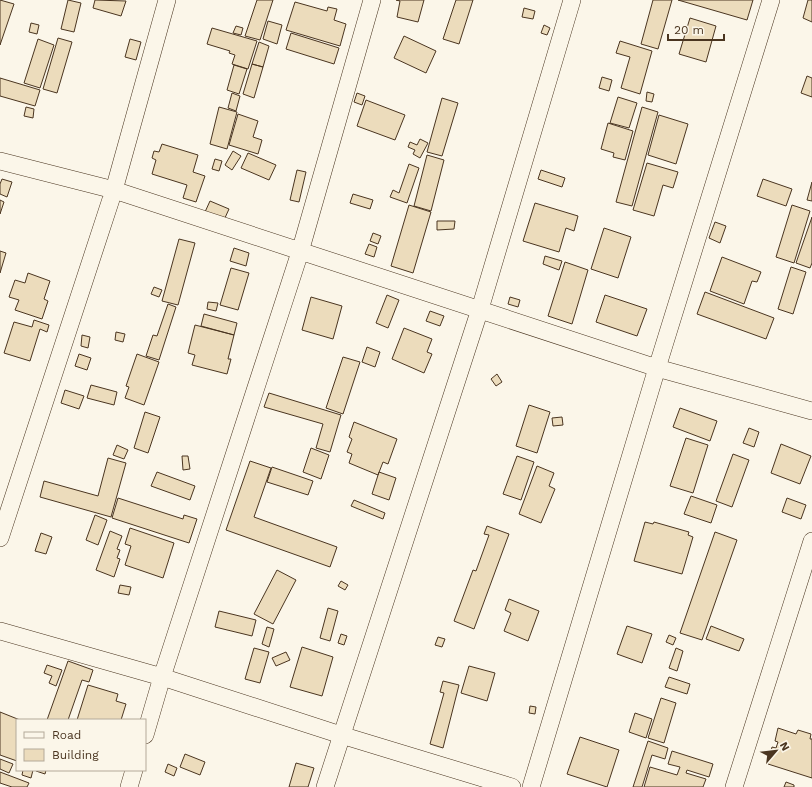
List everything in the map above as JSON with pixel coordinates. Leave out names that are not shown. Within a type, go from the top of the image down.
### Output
[{"type":"street","points":[[0,538],[114,190],[167,0]]},
{"type":"street","points":[[146,732],[162,677],[300,252],[372,0]]},
{"type":"street","points":[[325,787],[480,309],[572,0]]},
{"type":"street","points":[[531,787],[657,368],[771,0]]},
{"type":"street","points":[[0,161],[114,190],[657,368],[812,411]]},
{"type":"street","points":[[734,787],[812,541]]},
{"type":"street","points":[[0,631],[162,677],[341,735],[512,787]]},
{"type":"street","points":[[129,787],[134,771]]},
{"type":"building","points":[[0,0],[14,4],[0,45]]},
{"type":"building","points":[[68,0],[81,3],[74,32],[61,29]]},
{"type":"building","points":[[95,0],[126,1],[121,16],[93,8]]},
{"type":"building","points":[[257,0],[273,0],[260,40],[245,36]]},
{"type":"building","points":[[396,0],[424,0],[418,22],[397,17],[400,1]]},
{"type":"building","points":[[456,0],[473,0],[459,44],[443,39]]},
{"type":"building","points":[[653,0],[672,0],[658,49],[641,44]]},
{"type":"building","points":[[678,0],[753,0],[747,20]]},
{"type":"building","points":[[808,0],[812,0],[812,22],[803,18]]},
{"type":"building","points":[[295,2],[327,11],[328,7],[337,9],[334,20],[346,24],[340,46],[286,30]]},
{"type":"building","points":[[524,8],[535,11],[533,19],[522,17]]},
{"type":"building","points":[[690,18],[716,26],[706,62],[679,54]]},
{"type":"building","points":[[268,21],[282,25],[277,44],[263,39]]},
{"type":"building","points":[[31,23],[39,25],[37,34],[29,32]]},
{"type":"building","points":[[544,25],[550,28],[547,35],[541,33]]},
{"type":"building","points":[[236,26],[243,28],[241,35],[233,33]]},
{"type":"building","points":[[212,28],[257,41],[248,69],[232,64],[235,55],[229,53],[230,51],[207,44]]},
{"type":"building","points":[[291,33],[339,48],[334,64],[286,49]]},
{"type":"building","points":[[404,36],[436,51],[426,73],[394,58]]},
{"type":"building","points":[[58,38],[72,42],[57,93],[43,89]]},
{"type":"building","points":[[38,39],[54,45],[40,88],[24,83]]},
{"type":"building","points":[[130,39],[141,42],[136,60],[125,57]]},
{"type":"building","points":[[620,41],[652,51],[640,94],[621,88],[630,57],[616,53]]},
{"type":"building","points":[[259,42],[269,46],[263,67],[252,64]]},
{"type":"building","points":[[252,64],[263,67],[254,98],[243,94]]},
{"type":"building","points":[[234,65],[247,69],[239,94],[227,90]]},
{"type":"building","points":[[807,76],[812,78],[812,97],[801,93]]},
{"type":"building","points":[[602,77],[612,80],[609,91],[599,88]]},
{"type":"building","points":[[0,78],[40,90],[35,106],[0,96]]},
{"type":"building","points":[[647,92],[654,94],[652,102],[646,101]]},
{"type":"building","points":[[232,93],[240,96],[236,111],[228,108]]},
{"type":"building","points":[[357,93],[365,96],[362,105],[354,102]]},
{"type":"building","points":[[618,97],[637,103],[629,128],[610,123]]},
{"type":"building","points":[[442,98],[458,103],[442,156],[427,152]]},
{"type":"building","points":[[366,100],[405,115],[395,140],[357,126]]},
{"type":"building","points":[[26,107],[34,109],[33,118],[24,116]]},
{"type":"building","points":[[219,107],[237,112],[227,149],[210,144]]},
{"type":"building","points":[[642,107],[658,112],[632,206],[616,202]]},
{"type":"building","points":[[238,114],[258,121],[253,137],[262,140],[258,154],[229,145]]},
{"type":"building","points":[[659,115],[688,124],[676,164],[648,155]]},
{"type":"building","points":[[608,123],[633,131],[625,160],[613,157],[614,153],[601,149]]},
{"type":"building","points":[[420,139],[428,143],[420,158],[413,154],[415,150],[408,147],[410,142],[417,145]]},
{"type":"building","points":[[162,144],[198,155],[193,172],[205,176],[196,202],[183,198],[187,185],[152,174],[156,160],[152,158],[154,151],[159,152]]},
{"type":"building","points":[[233,151],[241,156],[232,170],[225,165]]},
{"type":"building","points":[[248,153],[276,165],[269,180],[241,168]]},
{"type":"building","points":[[427,155],[444,160],[431,211],[414,206]]},
{"type":"building","points":[[215,159],[222,161],[219,171],[212,169]]},
{"type":"building","points":[[647,163],[678,172],[673,188],[663,185],[654,216],[633,210]]},
{"type":"building","points":[[409,164],[419,168],[407,203],[390,197],[393,190],[399,193]]},
{"type":"building","points":[[297,170],[306,172],[299,202],[290,200]]},
{"type":"building","points":[[541,170],[565,178],[562,187],[538,179]]},
{"type":"building","points":[[2,179],[12,182],[7,197],[0,194],[0,184]]},
{"type":"building","points":[[763,179],[792,189],[786,206],[757,196]]},
{"type":"building","points":[[812,182],[812,201],[807,200]]},
{"type":"building","points":[[353,194],[373,200],[370,209],[350,203]]},
{"type":"building","points":[[0,200],[4,202],[0,214]]},
{"type":"building","points":[[210,201],[229,209],[224,220],[205,212]]},
{"type":"building","points":[[535,203],[578,216],[574,231],[566,228],[559,252],[523,241]]},
{"type":"building","points":[[409,205],[431,212],[413,273],[391,266]]},
{"type":"building","points":[[792,205],[810,211],[794,263],[776,257]]},
{"type":"building","points":[[812,217],[812,263],[810,268],[796,263]]},
{"type":"building","points":[[437,221],[455,221],[454,229],[437,230]]},
{"type":"building","points":[[715,222],[726,226],[720,243],[709,238]]},
{"type":"building","points":[[604,228],[631,237],[618,278],[591,269]]},
{"type":"building","points":[[373,233],[381,236],[378,244],[370,241]]},
{"type":"building","points":[[179,239],[195,243],[178,305],[162,301]]},
{"type":"building","points":[[369,244],[377,247],[374,257],[365,254]]},
{"type":"building","points":[[234,248],[249,253],[246,266],[230,261]]},
{"type":"building","points":[[0,251],[6,253],[0,273]]},
{"type":"building","points":[[545,256],[562,261],[559,270],[543,264]]},
{"type":"building","points":[[722,257],[761,272],[757,282],[752,281],[744,304],[710,291]]},
{"type":"building","points":[[565,262],[588,270],[572,324],[548,316]]},
{"type":"building","points":[[791,267],[806,272],[793,314],[778,309]]},
{"type":"building","points":[[231,268],[249,273],[238,310],[220,305]]},
{"type":"building","points":[[28,273],[50,281],[44,299],[48,301],[42,319],[15,310],[19,300],[9,297],[15,280],[25,283]]},
{"type":"building","points":[[154,287],[162,290],[159,297],[151,294]]},
{"type":"building","points":[[705,292],[774,318],[766,339],[697,314]]},
{"type":"building","points":[[387,295],[399,300],[388,328],[376,323]]},
{"type":"building","points":[[605,295],[647,309],[637,336],[596,322]]},
{"type":"building","points":[[311,297],[342,306],[333,339],[302,330]]},
{"type":"building","points":[[510,297],[520,300],[518,307],[508,304]]},
{"type":"building","points":[[208,302],[218,303],[216,311],[207,309]]},
{"type":"building","points":[[168,304],[176,307],[159,360],[146,356],[153,335],[157,336]]},
{"type":"building","points":[[430,311],[444,316],[440,326],[426,321]]},
{"type":"building","points":[[204,314],[237,323],[234,335],[201,326]]},
{"type":"building","points":[[34,320],[49,325],[47,332],[40,329],[30,361],[4,353],[14,322],[32,327]]},
{"type":"building","points":[[195,325],[234,335],[228,359],[231,359],[227,374],[192,365],[195,355],[188,353]]},
{"type":"building","points":[[404,328],[432,339],[427,352],[432,354],[424,373],[392,359]]},
{"type":"building","points":[[116,332],[125,334],[123,342],[115,340]]},
{"type":"building","points":[[82,335],[90,337],[88,348],[81,346]]},
{"type":"building","points":[[367,347],[380,352],[375,367],[362,362]]},
{"type":"building","points":[[79,354],[91,358],[87,370],[75,366]]},
{"type":"building","points":[[137,354],[159,362],[144,405],[125,398],[129,387],[126,386]]},
{"type":"building","points":[[343,357],[360,362],[343,414],[326,408]]},
{"type":"building","points":[[497,374],[502,382],[496,386],[491,379]]},
{"type":"building","points":[[91,385],[117,392],[114,405],[87,398]]},
{"type":"building","points":[[65,390],[84,396],[79,409],[61,403]]},
{"type":"building","points":[[269,393],[341,415],[330,452],[316,448],[323,424],[264,407]]},
{"type":"building","points":[[529,405],[550,412],[537,453],[516,446]]},
{"type":"building","points":[[680,408],[717,421],[710,441],[673,427]]},
{"type":"building","points":[[145,412],[160,417],[148,453],[134,448]]},
{"type":"building","points":[[562,417],[563,425],[553,426],[552,418]]},
{"type":"building","points":[[354,422],[397,439],[388,464],[383,462],[378,475],[349,463],[352,454],[347,452],[352,439],[349,437]]},
{"type":"building","points":[[749,428],[759,432],[754,447],[743,443]]},
{"type":"building","points":[[686,438],[708,445],[693,493],[670,486]]},
{"type":"building","points":[[781,444],[811,456],[800,484],[771,473]]},
{"type":"building","points":[[117,445],[128,450],[124,459],[113,455]]},
{"type":"building","points":[[311,448],[329,455],[321,479],[303,472]]},
{"type":"building","points":[[733,454],[749,460],[732,507],[716,501]]},
{"type":"building","points":[[182,456],[188,456],[190,469],[183,470]]},
{"type":"building","points":[[517,456],[534,462],[521,500],[503,494]]},
{"type":"building","points":[[108,458],[126,463],[111,517],[40,497],[44,481],[98,496]]},
{"type":"building","points":[[250,461],[271,468],[254,517],[337,547],[330,567],[226,530]]},
{"type":"building","points":[[537,466],[554,473],[549,486],[555,489],[541,523],[519,514]]},
{"type":"building","points":[[272,467],[313,481],[308,495],[267,482]]},
{"type":"building","points":[[157,472],[195,486],[190,500],[151,486]]},
{"type":"building","points":[[379,472],[396,478],[389,500],[372,494]]},
{"type":"building","points":[[691,496],[717,505],[711,523],[684,514]]},
{"type":"building","points":[[118,498],[183,519],[184,515],[197,519],[189,543],[112,518]]},
{"type":"building","points":[[787,498],[806,505],[801,519],[782,512]]},
{"type":"building","points":[[354,500],[385,513],[383,519],[351,506]]},
{"type":"building","points":[[95,515],[107,520],[98,545],[86,540]]},
{"type":"building","points":[[645,522],[653,524],[654,522],[689,532],[688,535],[693,537],[682,574],[634,561]]},
{"type":"building","points":[[487,526],[509,534],[474,629],[454,621],[473,570],[476,571],[489,535],[484,534]]},
{"type":"building","points":[[130,528],[174,543],[163,578],[125,565],[131,546],[125,544]]},
{"type":"building","points":[[110,531],[122,536],[117,549],[120,550],[117,558],[120,559],[114,577],[96,570]]},
{"type":"building","points":[[715,532],[737,540],[702,640],[680,633]]},
{"type":"building","points":[[41,533],[52,537],[46,554],[35,551]]},
{"type":"building","points":[[277,570],[296,580],[273,624],[254,614]]},
{"type":"building","points":[[341,581],[348,585],[345,590],[338,586]]},
{"type":"building","points":[[120,585],[131,587],[129,595],[118,593]]},
{"type":"building","points":[[509,599],[539,611],[528,641],[504,631],[511,613],[505,610]]},
{"type":"building","points":[[328,608],[338,611],[330,641],[320,638]]},
{"type":"building","points":[[219,611],[256,620],[252,636],[215,627]]},
{"type":"building","points":[[627,626],[652,634],[642,663],[617,654]]},
{"type":"building","points":[[711,626],[744,639],[739,651],[706,639]]},
{"type":"building","points":[[267,627],[274,629],[269,647],[262,644]]},
{"type":"building","points":[[341,634],[347,636],[344,645],[338,643]]},
{"type":"building","points":[[669,635],[676,638],[673,645],[666,642]]},
{"type":"building","points":[[438,637],[445,639],[442,647],[435,645]]},
{"type":"building","points":[[302,647],[333,657],[322,696],[290,687]]},
{"type":"building","points":[[254,648],[269,652],[260,683],[245,679]]},
{"type":"building","points":[[676,648],[683,651],[677,671],[669,668]]},
{"type":"building","points":[[286,652],[290,660],[276,666],[272,658]]},
{"type":"building","points":[[68,661],[93,670],[89,682],[82,680],[68,719],[47,719]]},
{"type":"building","points":[[47,665],[62,670],[56,686],[49,683],[52,676],[44,673]]},
{"type":"building","points":[[469,666],[495,673],[487,701],[461,693]]},
{"type":"building","points":[[669,677],[690,684],[687,694],[665,687]]},
{"type":"building","points":[[443,681],[459,685],[443,748],[430,744],[444,693],[440,692]]},
{"type":"building","points":[[88,685],[118,694],[116,701],[126,704],[121,719],[77,719]]},
{"type":"building","points":[[661,698],[676,703],[664,743],[648,738]]},
{"type":"building","points":[[530,706],[536,707],[535,714],[529,713]]},
{"type":"building","points":[[0,712],[18,719],[16,719],[16,761],[0,755]]},
{"type":"building","points":[[635,713],[652,719],[646,738],[629,732]]},
{"type":"building","points":[[778,728],[796,734],[798,730],[811,734],[812,778],[768,764],[772,747],[776,748],[778,742],[775,741]]},
{"type":"building","points":[[580,737],[619,750],[607,787],[567,774]]},
{"type":"building","points":[[648,741],[668,748],[665,759],[652,755],[642,787],[633,787]]},
{"type":"building","points":[[672,751],[713,764],[709,777],[687,770],[686,773],[706,779],[703,787],[644,787],[650,767],[677,775],[680,767],[668,764]]},
{"type":"building","points":[[185,754],[205,762],[200,775],[180,767]]},
{"type":"building","points":[[0,759],[13,764],[9,773],[0,769]]},
{"type":"building","points":[[296,763],[314,768],[308,787],[289,787]]},
{"type":"building","points":[[168,764],[177,768],[174,776],[165,772]]},
{"type":"building","points":[[23,771],[33,771],[31,778],[22,775]]},
{"type":"building","points":[[36,771],[46,771],[45,774]]},
{"type":"building","points":[[0,772],[29,783],[27,787],[12,787],[0,783]]},
{"type":"building","points":[[786,782],[794,785],[794,787],[784,787]]}]
